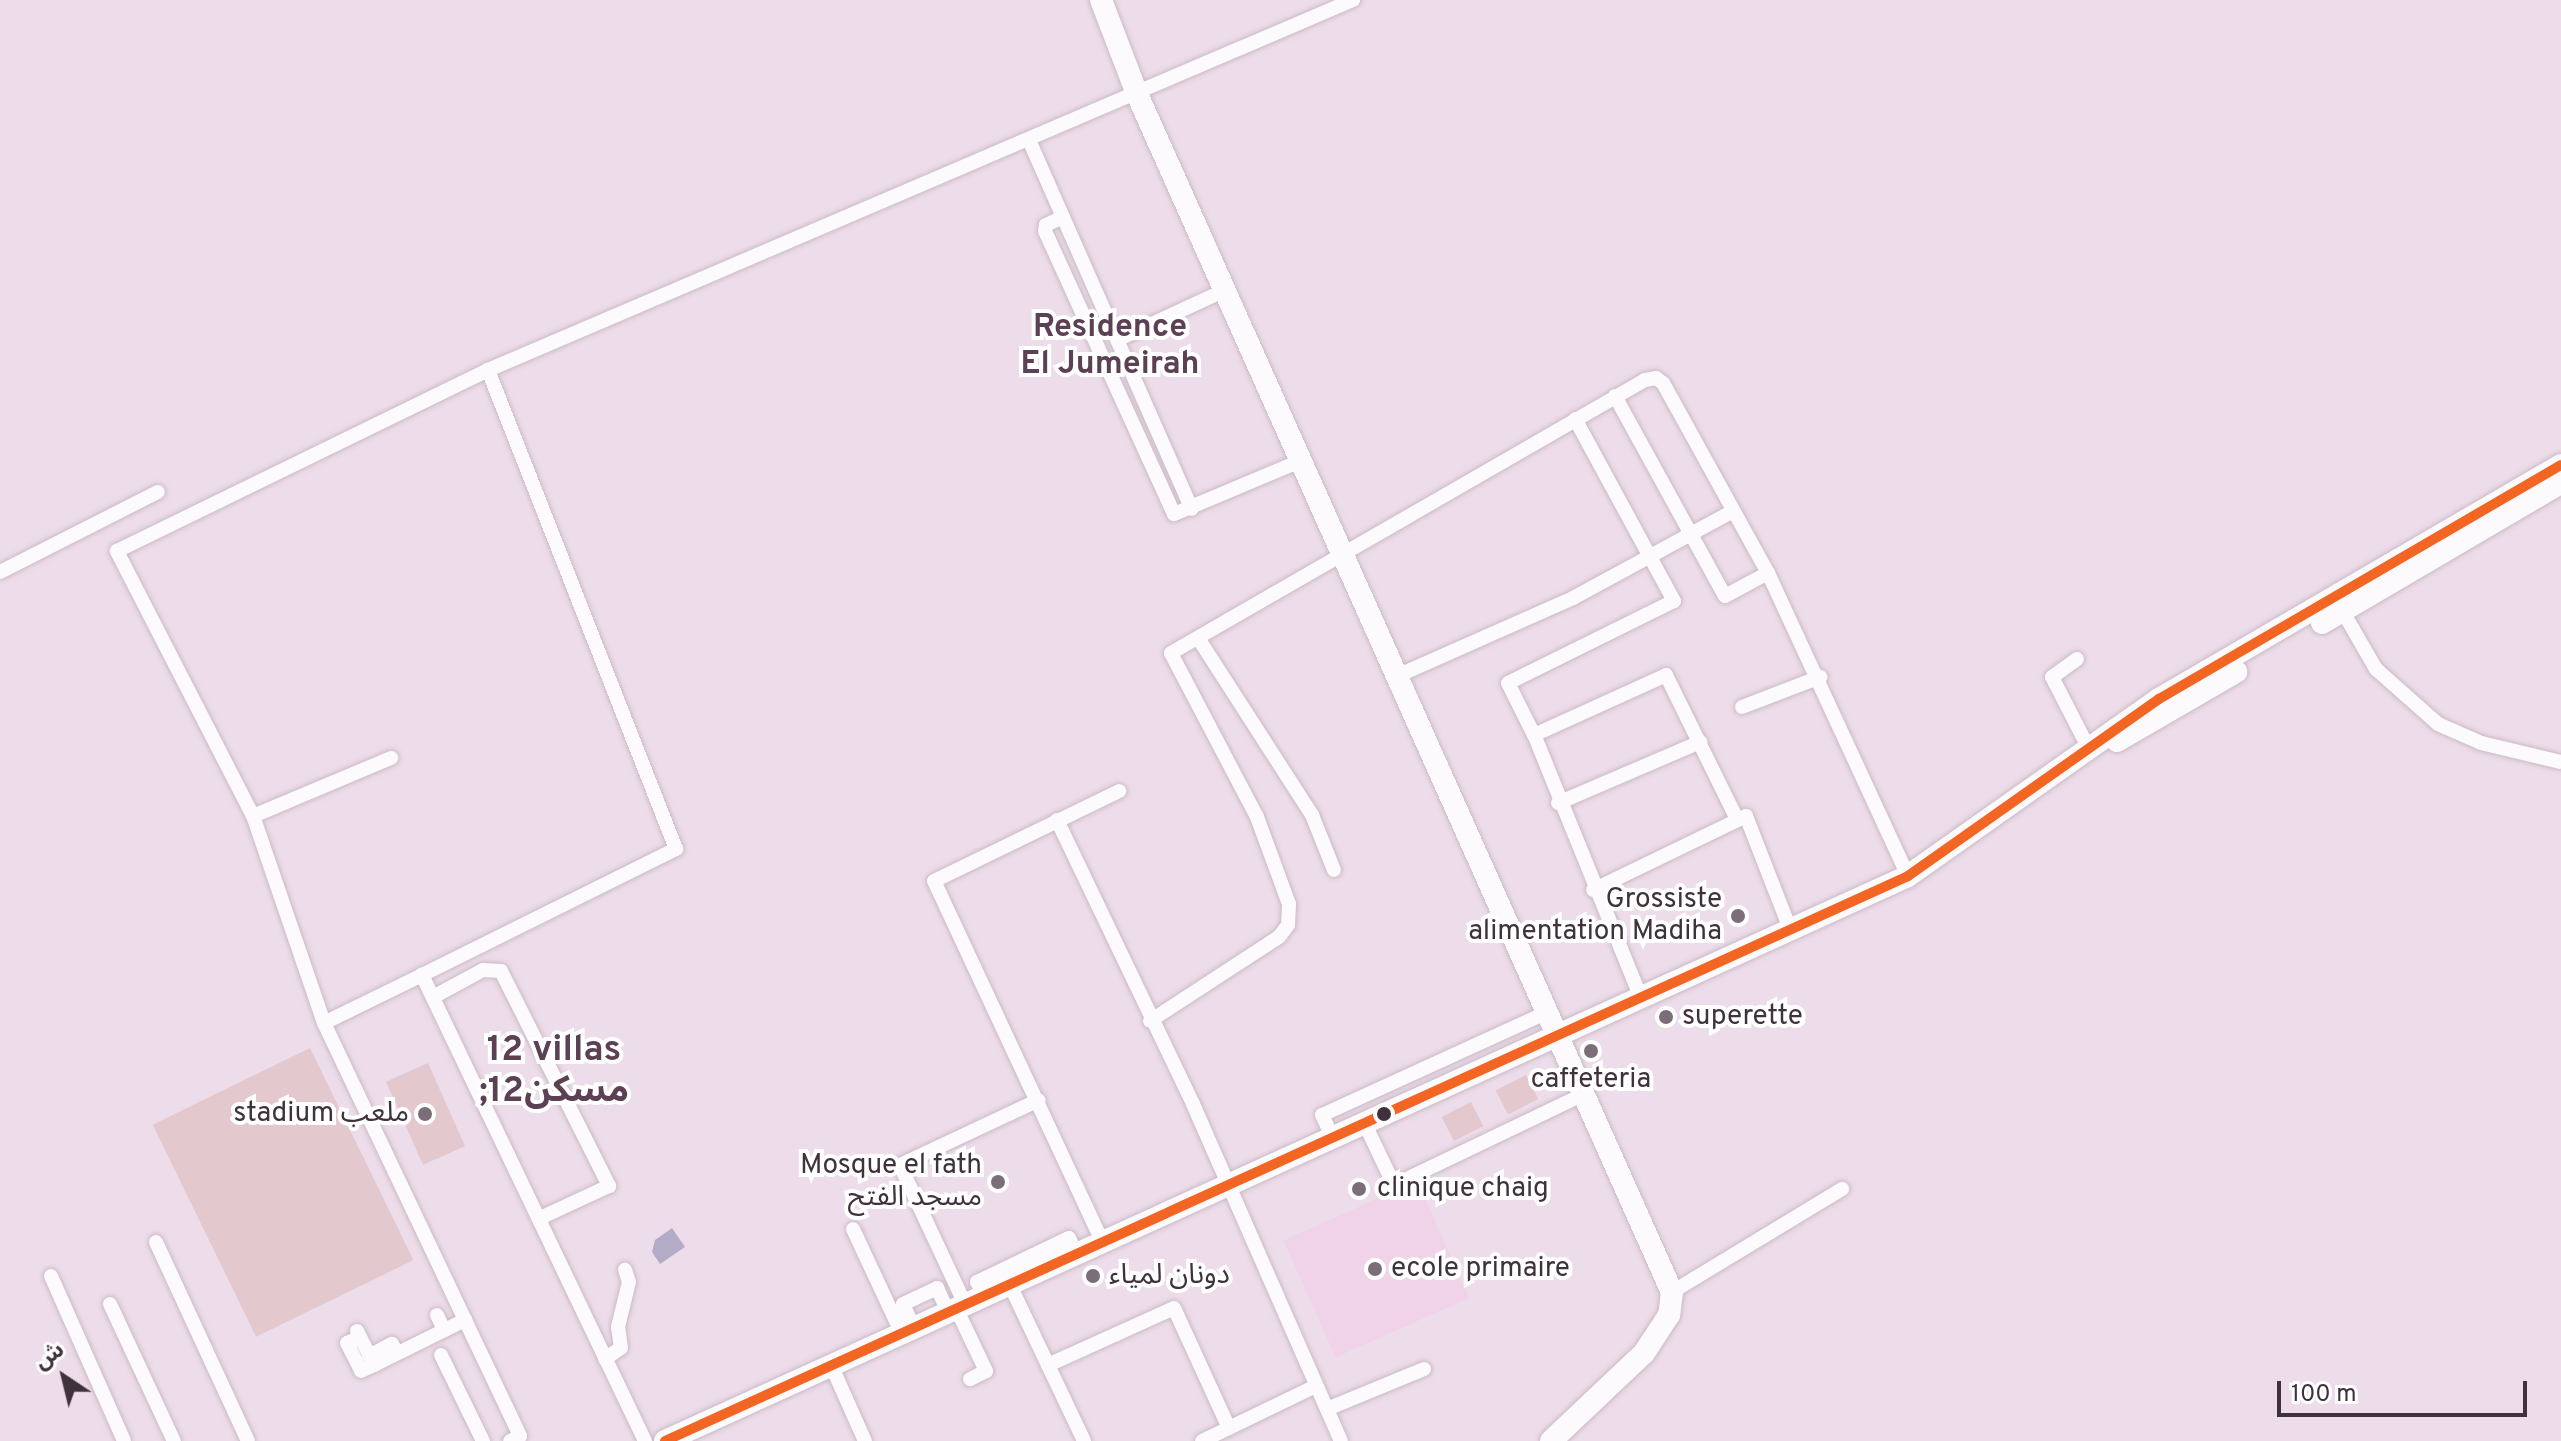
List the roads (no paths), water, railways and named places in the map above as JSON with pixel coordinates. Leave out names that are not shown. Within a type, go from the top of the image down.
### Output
[{"type":"main road","points":[[1101,0],[1137,94],[1546,1013],[1586,1093],[1672,1292],[1669,1315],[1644,1353],[1551,1441]]},
{"type":"main road","points":[[2339,605],[2561,465]]},
{"type":"main road","points":[[665,1441],[832,1367],[1331,1134],[1908,876],[2090,751],[2159,699],[2561,483]]},
{"type":"street","points":[[510,1441],[520,1436],[324,1023],[253,816],[117,551],[488,370],[1353,0]]},
{"type":"street","points":[[1029,140],[1192,509]]},
{"type":"street","points":[[1063,217],[1046,225],[1045,231],[1173,513],[1192,509],[1300,461]]},
{"type":"street","points":[[1117,340],[1225,290]]},
{"type":"street","points":[[324,1023],[676,849],[488,370]]},
{"type":"street","points":[[1150,1021],[1279,937],[1288,925],[1289,904],[1257,817],[1171,653],[1645,380],[1656,378],[1663,383],[1768,573],[1820,677],[1908,876]]},
{"type":"street","points":[[1615,396],[1694,534],[1725,596],[1768,573]]},
{"type":"street","points":[[1575,419],[1674,601],[1508,683],[1534,735],[1593,890],[1641,998]]},
{"type":"street","points":[[0,572],[158,492]]},
{"type":"street","points":[[1397,676],[1652,558],[1733,511]]},
{"type":"street","points":[[2339,605],[2376,669],[2438,724],[2481,743],[2561,762]]},
{"type":"street","points":[[1198,638],[1312,815],[1334,870]]},
{"type":"street","points":[[2077,659],[2052,677],[2090,751]]},
{"type":"street","points":[[1534,735],[1666,675],[1737,819]]},
{"type":"street","points":[[1742,707],[1820,677]]},
{"type":"street","points":[[1558,803],[1700,742]]},
{"type":"street","points":[[253,816],[391,758]]},
{"type":"street","points":[[1102,1241],[1039,1100],[934,881],[1119,791]]},
{"type":"street","points":[[1593,890],[1746,816],[1790,929]]},
{"type":"street","points":[[1057,820],[1228,1181],[1341,1441]]},
{"type":"street","points":[[433,997],[483,970],[501,971],[609,1186],[540,1218]]},
{"type":"street","points":[[422,975],[645,1441]]},
{"type":"street","points":[[1331,1134],[1322,1115],[1546,1013]]},
{"type":"street","points":[[1363,1120],[1394,1185],[1586,1093]]},
{"type":"street","points":[[970,1379],[986,1371],[963,1305],[900,1165],[1039,1100]]},
{"type":"street","points":[[1672,1292],[1842,1189]]},
{"type":"street","points":[[853,1229],[908,1331]]},
{"type":"street","points":[[963,1305],[977,1282],[1069,1238],[1076,1253]]},
{"type":"street","points":[[156,1242],[248,1441]]},
{"type":"street","points":[[605,1359],[621,1348],[618,1327],[629,1282],[625,1270]]},
{"type":"street","points":[[51,1276],[124,1441]]},
{"type":"street","points":[[1009,1283],[1084,1441]]},
{"type":"street","points":[[110,1304],[174,1441]]},
{"type":"street","points":[[1048,1365],[1174,1308],[1229,1428]]},
{"type":"street","points":[[437,1315],[444,1330]]},
{"type":"street","points":[[358,1334],[371,1360],[392,1344],[397,1353],[465,1320]]},
{"type":"street","points":[[441,1355],[483,1441]]},
{"type":"street","points":[[832,1367],[865,1441]]},
{"type":"street","points":[[1327,1409],[1424,1369]]},
{"type":"street","points":[[1202,1441],[1316,1386]]},
{"type":"place","name":"Grossiste alimentation Madiha","points":[[1738,916]]},
{"type":"place","name":"superette","points":[[1666,1017]]},
{"type":"place","name":"caffeteria","points":[[1591,1051]]},
{"type":"place","name":"stadium ملعب","points":[[425,1114]]},
{"type":"place","name":"Mosque el fath مسجد الفتح","points":[[998,1182]]},
{"type":"place","name":"clinique chaig","points":[[1359,1189]]},
{"type":"place","name":"ecole primaire","points":[[1375,1269]]},
{"type":"place","name":"دونان لمياء","points":[[1093,1276]]},
{"type":"district","name":"Residence El Jumeirah","points":[[1110,348]]},
{"type":"district","name":"12 villas ;12مسكن","points":[[554,1072]]}]
